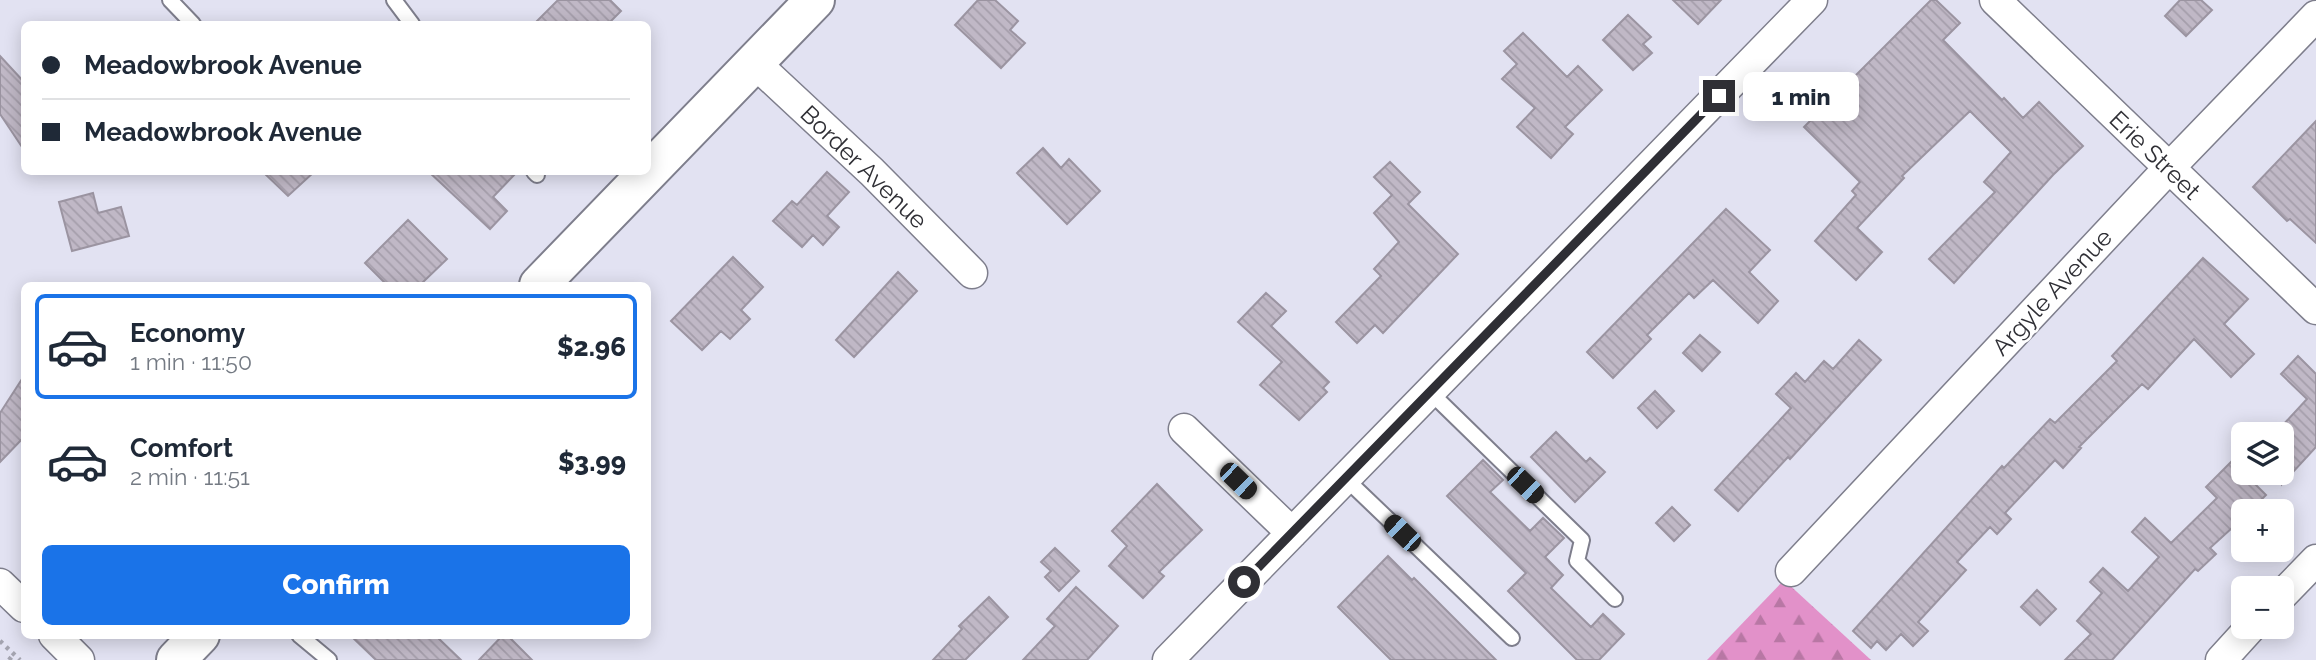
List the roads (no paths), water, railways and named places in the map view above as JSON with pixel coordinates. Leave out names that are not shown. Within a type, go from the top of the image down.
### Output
[{"type":"street","points":[[651,170],[815,0]]},
{"type":"street","points":[[1168,660],[1812,0]]},
{"type":"street","name":"Erie Street","points":[[1995,0],[2316,309]]},
{"type":"street","name":"Argyle Avenue","points":[[1791,571],[2169,168],[2316,16]]},
{"type":"street","name":"Border Avenue","points":[[755,63],[872,172],[972,273]]},
{"type":"street","points":[[542,282],[646,175]]},
{"type":"street","points":[[1184,429],[1292,533]]},
{"type":"street","points":[[2294,583],[2316,560]]},
{"type":"street","points":[[0,584],[21,604]]},
{"type":"street","points":[[58,639],[79,660]]},
{"type":"street","points":[[176,660],[196,639]]},
{"type":"street","points":[[2221,660],[2240,639]]},
{"type":"lane","points":[[394,0],[410,21]]},
{"type":"lane","points":[[173,1],[190,21]]},
{"type":"lane","points":[[1430,392],[1582,540],[1577,561],[1615,599]]},
{"type":"lane","points":[[1345,478],[1512,638]]},
{"type":"lane","points":[[304,639],[329,660]]}]
